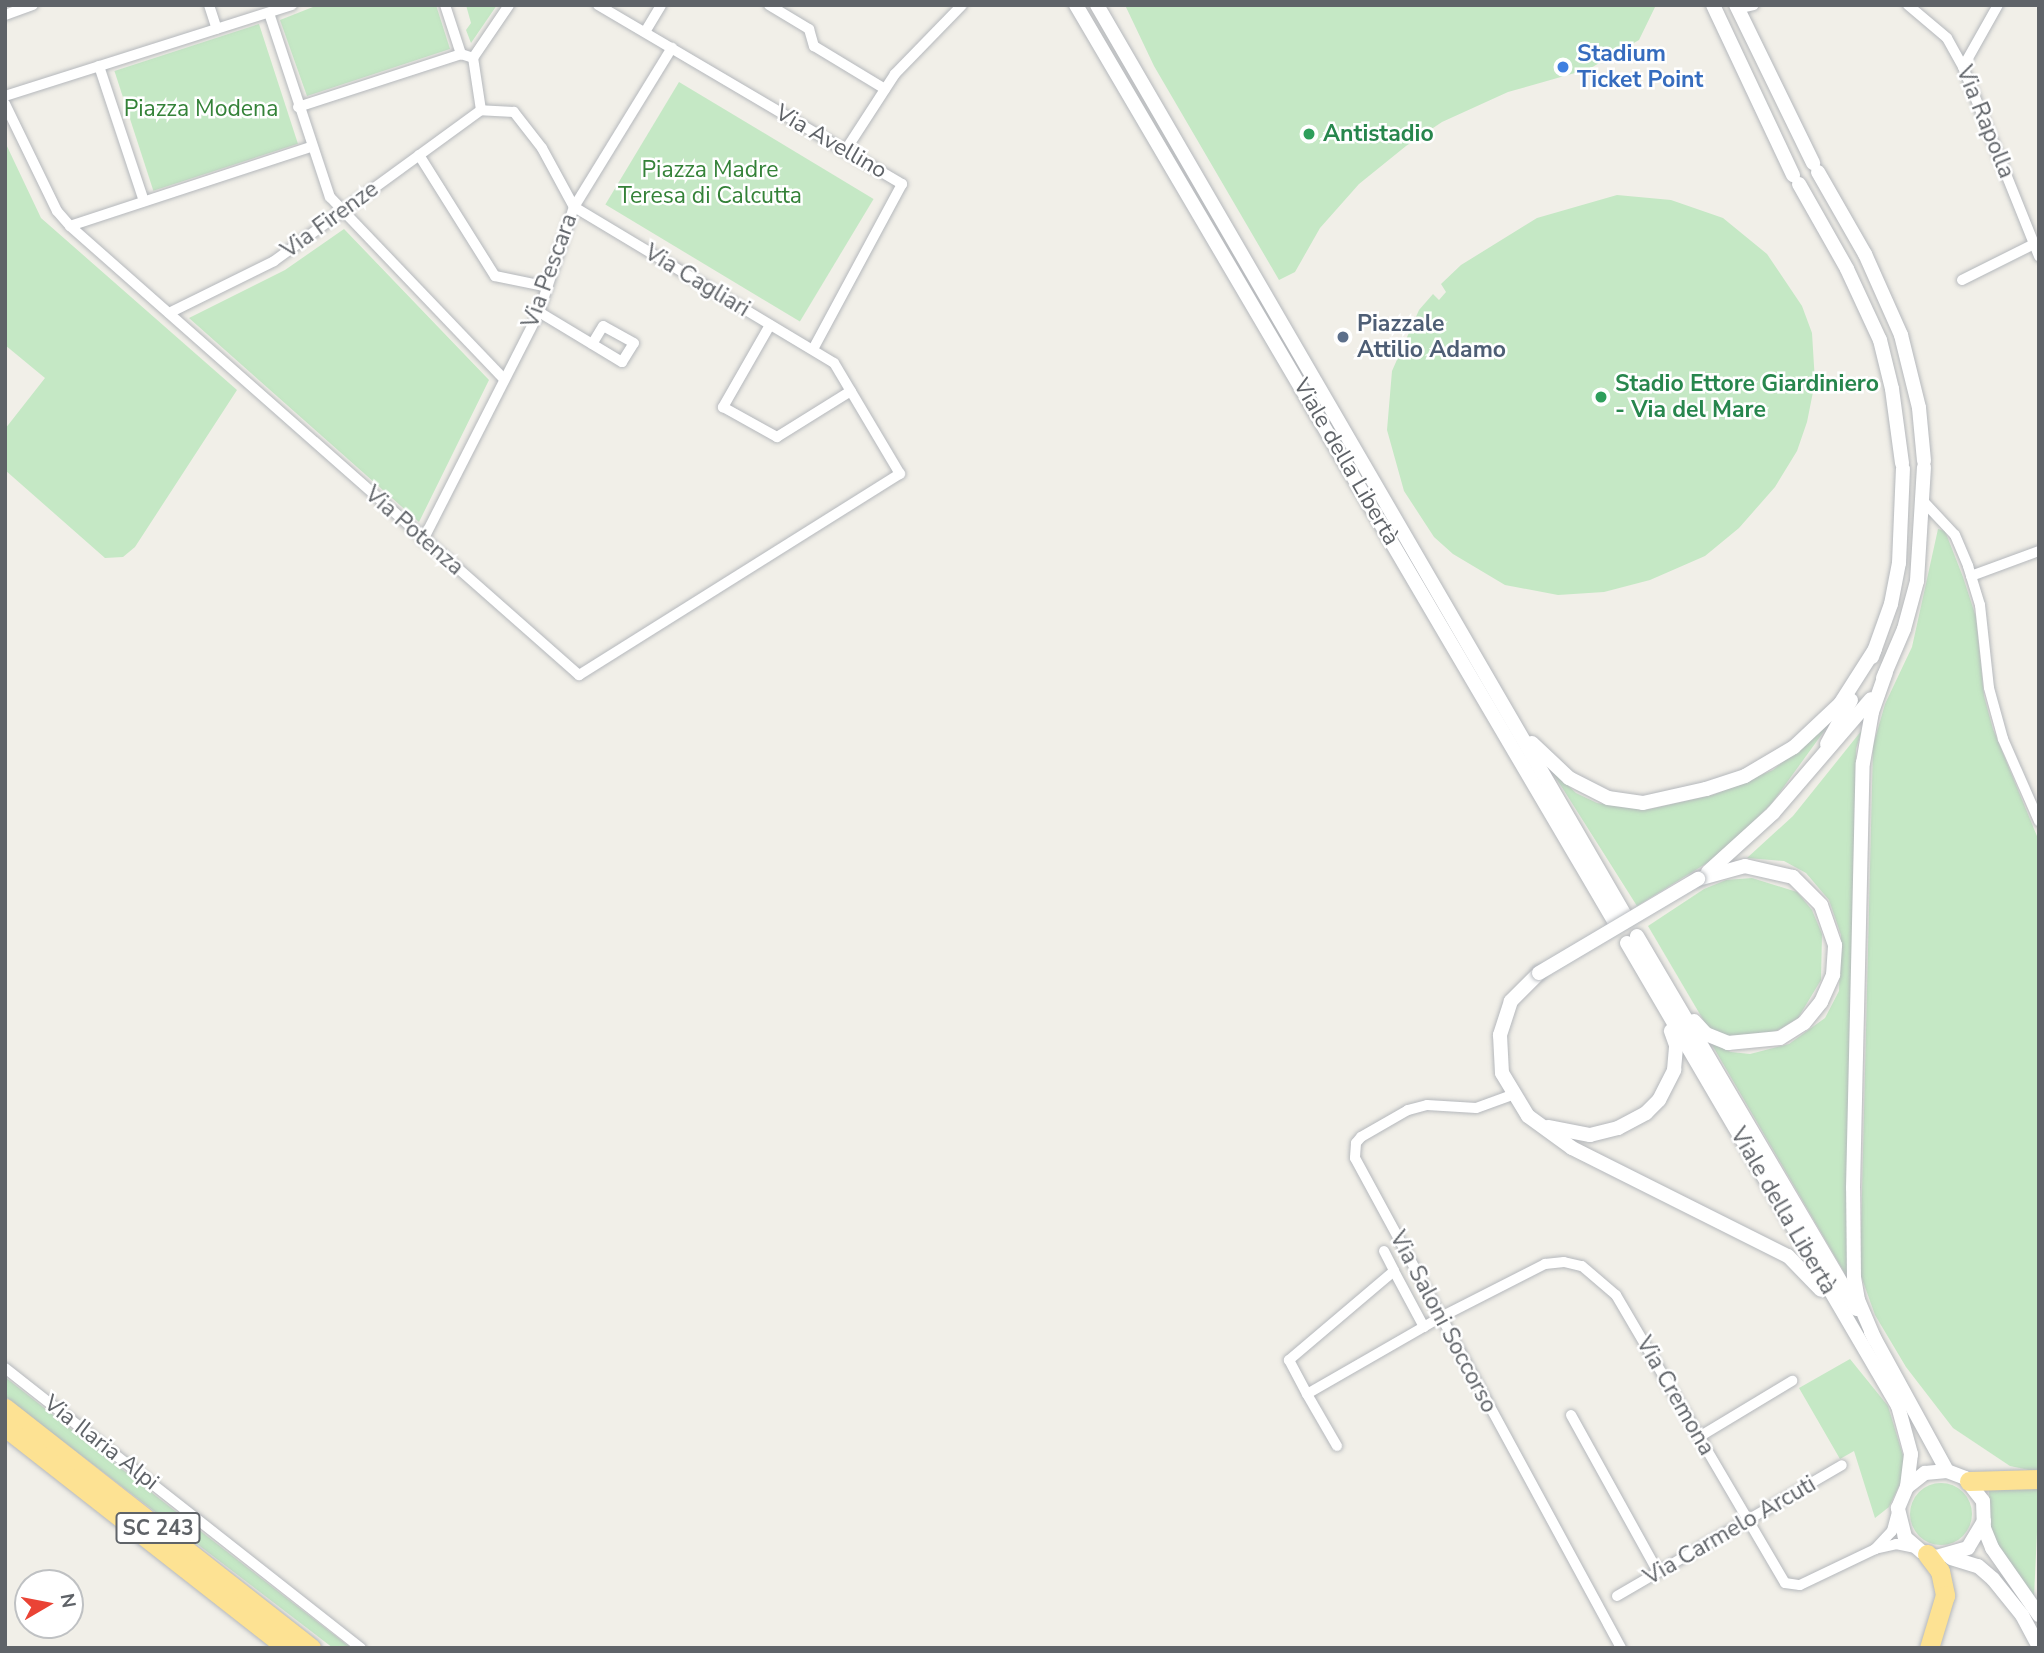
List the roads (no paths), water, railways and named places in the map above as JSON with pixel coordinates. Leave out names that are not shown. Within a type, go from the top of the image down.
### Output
[{"type":"highway","name":"SC 243","points":[[5,1408],[311,1648]]},
{"type":"highway","name":"SC 243","points":[[5,1427],[287,1648]]},
{"type":"highway","points":[[1969,1481],[1987,1484],[2039,1479]]},
{"type":"highway","points":[[1929,1553],[1940,1570],[1945,1595],[1929,1648]]},
{"type":"main road","name":"Viale della Libertà","points":[[1076,5],[1619,918],[1513,722],[1097,5]]},
{"type":"main road","points":[[1807,774],[1833,735],[1875,649],[1891,604],[1903,526],[1902,466],[1892,389],[1880,341],[1847,269],[1796,179],[1715,10],[1737,7],[1815,167],[1865,254],[1901,335],[1913,376],[1924,464],[1924,502],[1911,608],[1872,712],[1863,763],[1853,1188],[1854,1277],[1875,1340]]},
{"type":"main road","points":[[1796,179],[1801,162],[1815,167]]},
{"type":"main road","points":[[1796,179],[1814,183],[1815,167]]},
{"type":"main road","points":[[1902,466],[1914,477],[1924,464]]},
{"type":"main road","points":[[1891,604],[1911,608]]},
{"type":"main road","points":[[1513,722],[1559,770],[1589,791],[1630,802],[1672,798],[1745,776],[1794,747],[1840,704],[1875,649]]},
{"type":"main road","points":[[1883,1380],[1816,1282],[1788,1256],[1572,1147],[1528,1116],[1511,1095],[1500,1055],[1503,1018],[1511,1001],[1539,973],[1698,879],[1742,845],[1862,714],[1886,672]]},
{"type":"main road","points":[[1632,940],[1697,1025],[1714,1039],[1744,1045],[1765,1042],[1804,1023],[1833,975],[1835,945],[1821,905],[1793,877],[1763,867],[1745,866],[1698,879]]},
{"type":"main road","name":"Viale della Libertà","points":[[1632,940],[1875,1340],[1947,1471]]},
{"type":"main road","name":"Viale della Libertà","points":[[1632,940],[1883,1380],[1908,1438],[1911,1469],[1898,1509]]},
{"type":"main road","points":[[1528,1116],[1563,1132],[1605,1132],[1633,1122],[1659,1100],[1668,1085],[1676,1045],[1632,940]]},
{"type":"main road","points":[[1907,1487],[1925,1473],[1947,1471],[1969,1481],[1983,1501],[1984,1521],[1992,1548],[2039,1615]]},
{"type":"main road","points":[[1898,1509],[1901,1531],[1929,1553],[1967,1560],[1993,1579],[2022,1615],[2039,1647]]},
{"type":"main road","points":[[1929,1553],[1968,1548],[1984,1521]]},
{"type":"street","points":[[5,15],[33,5]]},
{"type":"street","points":[[209,5],[217,29]]},
{"type":"street","points":[[5,96],[292,5]]},
{"type":"street","points":[[445,5],[461,54]]},
{"type":"street","points":[[509,5],[473,58],[481,110],[514,113],[542,148],[574,207]]},
{"type":"street","name":"Via Avellino","points":[[598,5],[902,184],[813,349]]},
{"type":"street","points":[[645,32],[661,5]]},
{"type":"street","points":[[769,5],[809,29],[814,46],[885,89]]},
{"type":"street","points":[[1737,7],[1754,5]]},
{"type":"street","name":"Via Rapolla","points":[[1908,5],[1947,38],[1963,66],[2039,256]]},
{"type":"street","points":[[1963,66],[1998,5]]},
{"type":"street","points":[[845,151],[885,89],[953,7]]},
{"type":"street","points":[[269,13],[310,147],[330,197],[504,379]]},
{"type":"street","name":"Via Pescara","points":[[423,540],[539,312],[574,207],[672,48]]},
{"type":"street","points":[[298,107],[461,54],[473,58]]},
{"type":"street","points":[[99,66],[144,201]]},
{"type":"street","name":"Via Potenza","points":[[5,104],[57,211],[70,226],[579,675],[900,474]]},
{"type":"street","name":"Via Firenze","points":[[169,313],[274,261],[481,110]]},
{"type":"street","points":[[70,226],[310,147]]},
{"type":"street","points":[[419,155],[495,276],[548,287]]},
{"type":"street","name":"Via Cagliari","points":[[574,207],[834,363],[900,474]]},
{"type":"street","points":[[1962,279],[2034,244]]},
{"type":"street","points":[[539,312],[592,344]]},
{"type":"street","points":[[770,325],[723,407],[777,437],[851,391]]},
{"type":"street","points":[[1924,502],[1955,535],[1971,576],[1992,701],[2003,739],[2035,803],[2039,821]]},
{"type":"street","points":[[1971,576],[2039,551]]},
{"type":"street","name":"Via Saloni Soccorso","points":[[1511,1095],[1491,1105],[1460,1111],[1419,1106],[1356,1143],[1355,1158],[1621,1648]]},
{"type":"street","points":[[1384,1251],[1424,1327]]},
{"type":"street","name":"Via Cremona","points":[[1307,1394],[1441,1317],[1545,1265],[1564,1262],[1582,1266],[1616,1295],[1785,1583],[1791,1586],[1875,1549],[1896,1544],[1929,1553]]},
{"type":"street","points":[[1337,1446],[1289,1360],[1394,1271]]},
{"type":"street","name":"Via Ilaria Alpi","points":[[5,1368],[361,1648]]},
{"type":"street","points":[[1699,1437],[1792,1381]]},
{"type":"street","points":[[1571,1415],[1657,1570]]},
{"type":"street","name":"Via Carmelo Arcuti","points":[[1617,1596],[1745,1518],[1842,1465]]},
{"type":"street","points":[[1875,1549],[1892,1531],[1898,1509]]},
{"type":"place","name":"Stadium Ticket Point","points":[[1563,67]]},
{"type":"place","name":"Antistadio","points":[[1309,134]]},
{"type":"place","name":"Piazzale Attilio Adamo","points":[[1343,337]]},
{"type":"place","name":"Stadio Ettore Giardiniero - Via del Mare","points":[[1601,397]]},
{"type":"park label","name":"Piazza Modena","points":[[201,109]]},
{"type":"park label","name":"Piazza Madre Teresa di Calcutta","points":[[710,183]]}]
